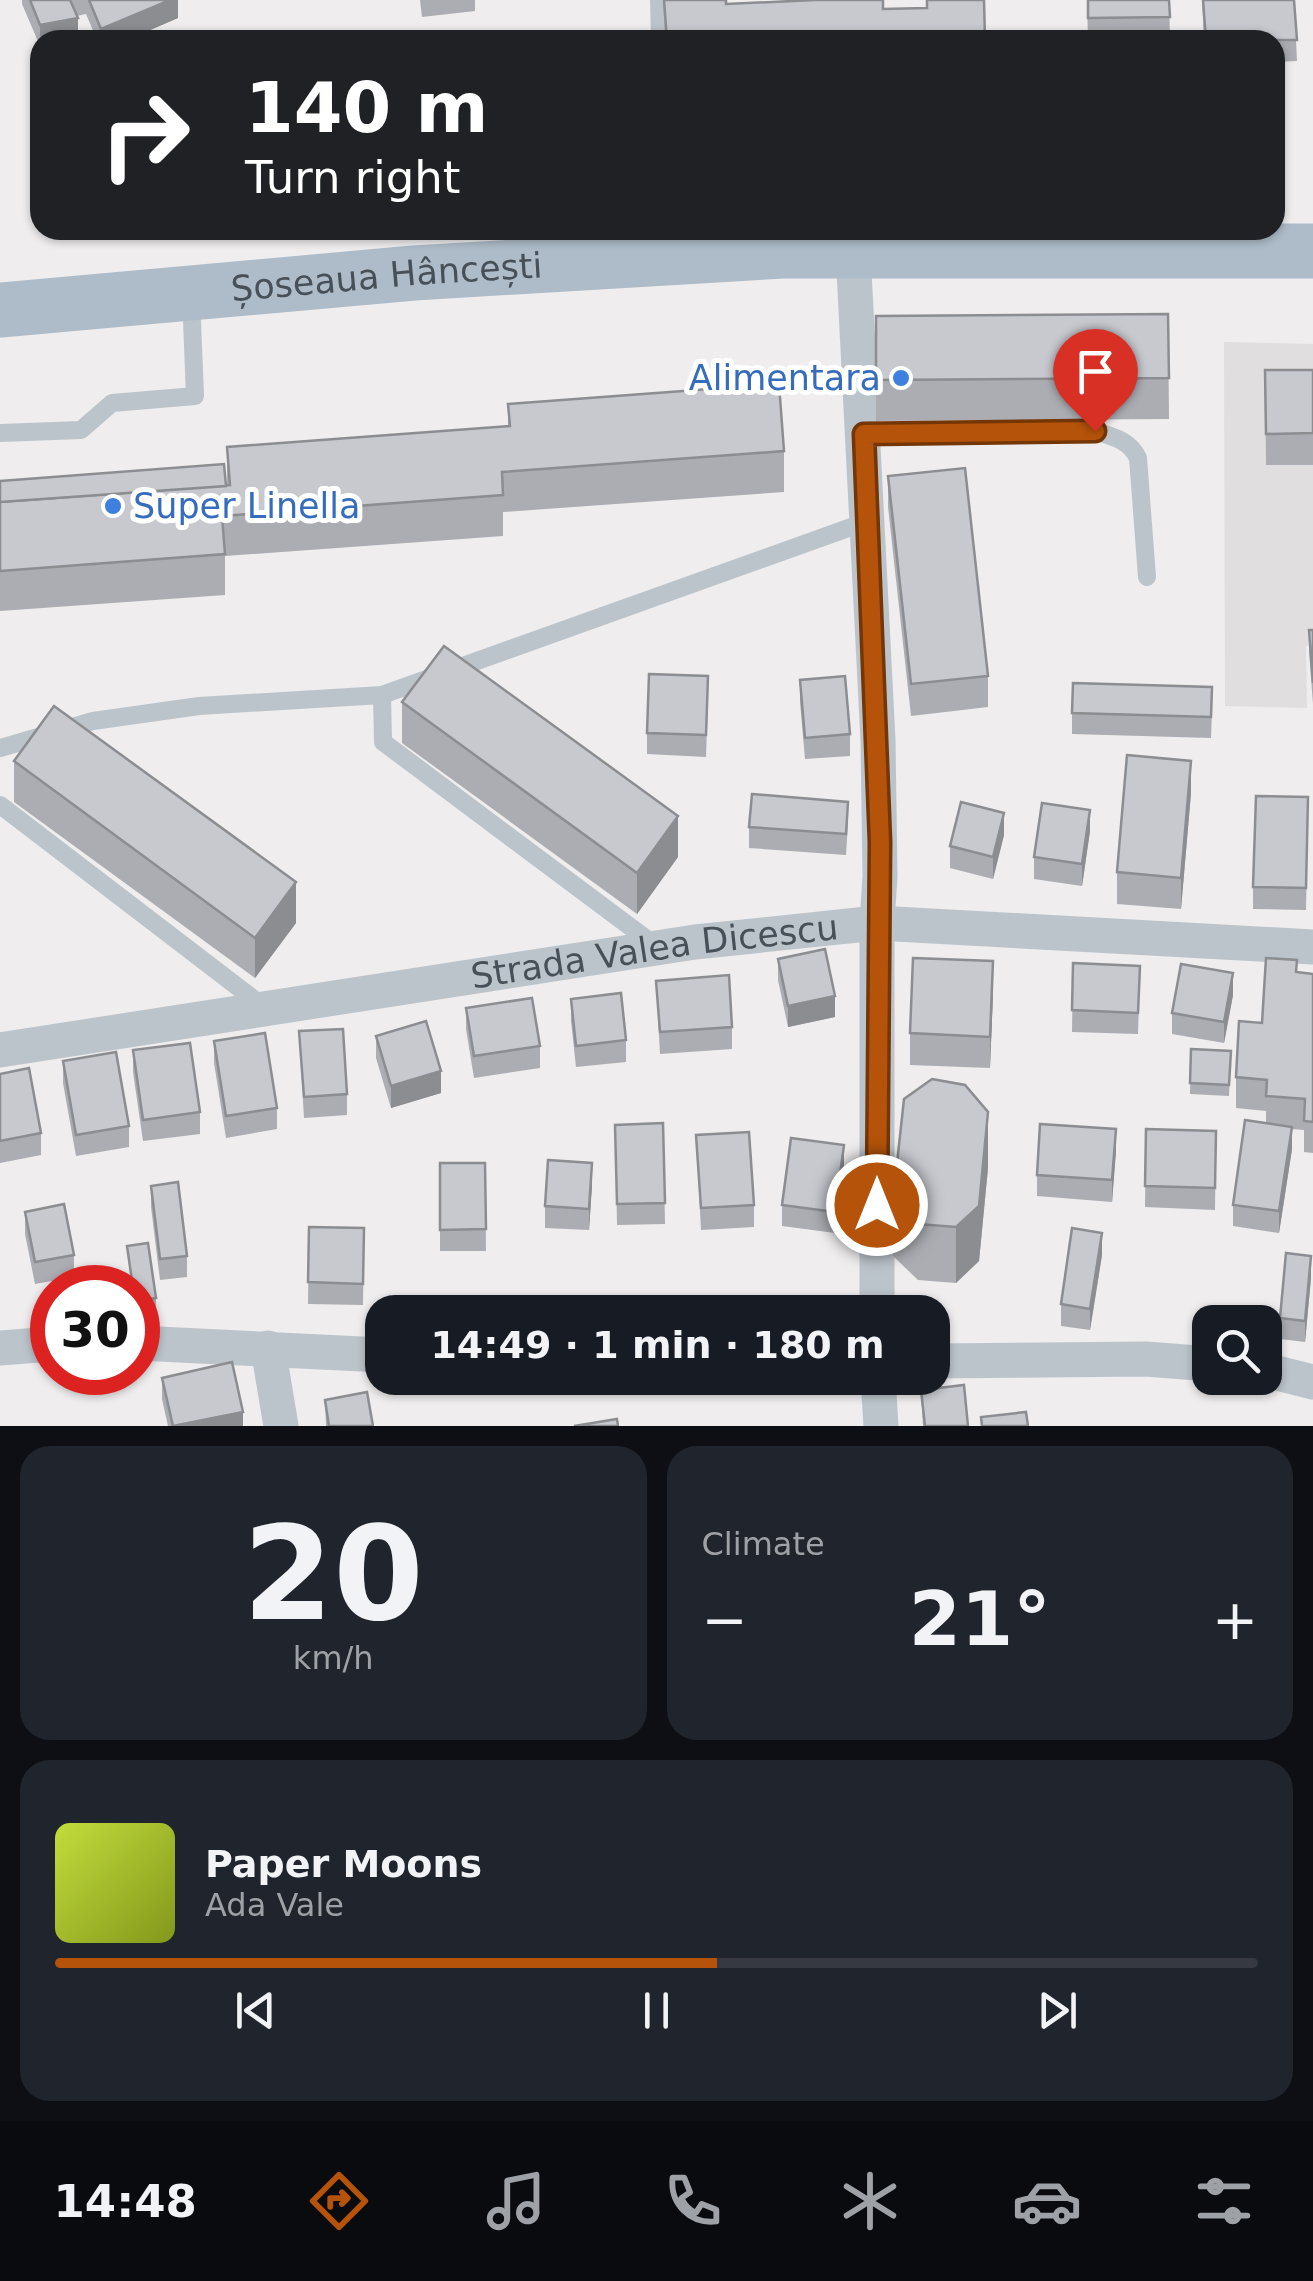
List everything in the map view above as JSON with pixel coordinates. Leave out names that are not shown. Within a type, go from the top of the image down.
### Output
[{"type":"main road","name":"Șoseaua Hâncești","points":[[0,310],[783,240],[853,251],[1313,250]]},
{"type":"street","points":[[853,251],[878,740],[877,1295]]},
{"type":"street","name":"Strada Valea Dicescu","points":[[0,1050],[783,931],[878,924],[1313,947]]},
{"type":"street","points":[[160,1344],[365,1354]]},
{"type":"street","points":[[0,1348],[30,1346]]},
{"type":"street","points":[[268,1348],[281,1426]]},
{"type":"street","points":[[950,1361],[1146,1359],[1192,1363]]},
{"type":"street","points":[[1282,1374],[1313,1382]]},
{"type":"street","points":[[879,1395],[881,1426]]},
{"type":"lane","points":[[659,0],[660,30]]},
{"type":"lane","points":[[0,433],[81,430],[112,403],[194,396],[191,294]]},
{"type":"lane","points":[[864,434],[1095,431],[1116,437],[1132,446],[1138,458],[1146,577]]},
{"type":"lane","points":[[0,748],[93,720],[199,706],[382,696],[868,521]]},
{"type":"lane","points":[[382,696],[382,742],[661,949]]},
{"type":"lane","points":[[0,806],[269,1010]]},
{"type":"shaded area","points":[[1224,342],[1313,344],[1313,645],[1306,646],[1307,708],[1225,706]]},
{"type":"building","points":[[30,0],[70,0],[78,18],[40,25]]},
{"type":"building","points":[[89,0],[170,0],[101,29]]},
{"type":"building","points":[[664,0],[726,0],[726,4],[883,0],[883,9],[927,8],[927,0],[984,0],[985,30],[666,30]]},
{"type":"building","points":[[1088,0],[1169,0],[1170,17],[1088,18]]},
{"type":"building","points":[[1203,0],[1294,0],[1297,40],[1285,40],[1285,30],[1205,30]]},
{"type":"building","points":[[1168,314],[1169,378],[876,380],[876,316]]},
{"type":"building","points":[[1265,370],[1313,370],[1313,433],[1266,434]]},
{"type":"building","points":[[779,384],[784,451],[502,472],[503,495],[222,516],[225,554],[0,571],[0,502],[230,485],[227,447],[510,426],[508,404]]},
{"type":"building","points":[[224,464],[226,486],[0,502],[0,481]]},
{"type":"building","points":[[965,468],[988,676],[911,684],[888,476]]},
{"type":"building","points":[[1309,630],[1313,630],[1313,683]]},
{"type":"building","points":[[444,646],[678,816],[637,873],[402,702]]},
{"type":"building","points":[[649,674],[708,676],[706,735],[647,733]]},
{"type":"building","points":[[845,676],[850,734],[805,738],[800,680]]},
{"type":"building","points":[[1073,683],[1212,687],[1211,717],[1072,713]]},
{"type":"building","points":[[54,706],[296,882],[255,938],[14,761]]},
{"type":"building","points":[[1127,755],[1191,761],[1181,878],[1117,872]]},
{"type":"building","points":[[752,794],[848,802],[846,834],[749,827]]},
{"type":"building","points":[[1256,796],[1308,797],[1306,888],[1253,887]]},
{"type":"building","points":[[961,802],[1004,813],[993,857],[950,846]]},
{"type":"building","points":[[1042,803],[1090,810],[1082,864],[1034,857]]},
{"type":"building","points":[[825,949],[835,996],[788,1006],[778,959]]},
{"type":"building","points":[[913,958],[993,961],[990,1037],[910,1033]]},
{"type":"building","points":[[1266,958],[1297,960],[1296,972],[1313,974],[1313,1122],[1304,1121],[1305,1099],[1266,1096],[1267,1080],[1236,1077],[1239,1021],[1262,1023]]},
{"type":"building","points":[[1073,963],[1140,966],[1138,1013],[1072,1010]]},
{"type":"building","points":[[1181,964],[1233,973],[1224,1022],[1172,1013]]},
{"type":"building","points":[[729,975],[732,1027],[660,1032],[656,981]]},
{"type":"building","points":[[621,993],[626,1040],[576,1046],[571,999]]},
{"type":"building","points":[[532,998],[540,1046],[474,1056],[466,1008]]},
{"type":"building","points":[[426,1021],[441,1071],[391,1086],[376,1036]]},
{"type":"building","points":[[343,1029],[347,1094],[304,1097],[299,1031]]},
{"type":"building","points":[[265,1033],[277,1108],[226,1116],[214,1041]]},
{"type":"building","points":[[190,1043],[200,1112],[143,1120],[133,1050]]},
{"type":"building","points":[[1191,1049],[1231,1051],[1229,1085],[1190,1083]]},
{"type":"building","points":[[116,1052],[129,1126],[76,1135],[63,1061]]},
{"type":"building","points":[[29,1068],[41,1133],[0,1141],[0,1074]]},
{"type":"building","points":[[932,1079],[965,1085],[988,1112],[979,1206],[956,1227],[918,1224],[893,1200],[904,1099]]},
{"type":"building","points":[[1245,1120],[1292,1127],[1279,1211],[1233,1205]]},
{"type":"building","points":[[663,1123],[665,1203],[617,1204],[615,1125]]},
{"type":"building","points":[[1040,1124],[1116,1129],[1112,1180],[1037,1175]]},
{"type":"building","points":[[1146,1129],[1216,1131],[1215,1188],[1145,1186]]},
{"type":"building","points":[[749,1132],[754,1205],[701,1208],[696,1135]]},
{"type":"building","points":[[791,1138],[844,1145],[835,1212],[782,1205]]},
{"type":"building","points":[[548,1160],[592,1163],[589,1209],[545,1206]]},
{"type":"building","points":[[440,1163],[485,1163],[486,1229],[440,1230]]},
{"type":"building","points":[[178,1182],[187,1256],[160,1259],[151,1186]]},
{"type":"building","points":[[64,1204],[74,1255],[35,1262],[25,1212]]},
{"type":"building","points":[[309,1227],[364,1228],[363,1284],[308,1282]]},
{"type":"building","points":[[1072,1228],[1102,1233],[1090,1309],[1061,1304]]},
{"type":"building","points":[[148,1243],[151,1265],[130,1265],[127,1246]]},
{"type":"building","points":[[1286,1253],[1311,1256],[1305,1321],[1282,1318]]},
{"type":"building","points":[[232,1362],[243,1412],[173,1426],[162,1378]]},
{"type":"building","points":[[964,1385],[968,1426],[925,1426],[922,1395],[950,1395],[950,1387]]},
{"type":"building","points":[[365,1392],[373,1426],[329,1426],[325,1400]]},
{"type":"building","points":[[1026,1412],[1028,1426],[982,1426],[981,1417]]},
{"type":"building","points":[[617,1419],[618,1426],[574,1426]]},
{"type":"place","name":"Alimentara","points":[[901,378]]},
{"type":"place","name":"Super Linella","points":[[113,506]]},
{"type":"route","points":[[877,1205],[880,842],[864,434],[1095,431]]}]
